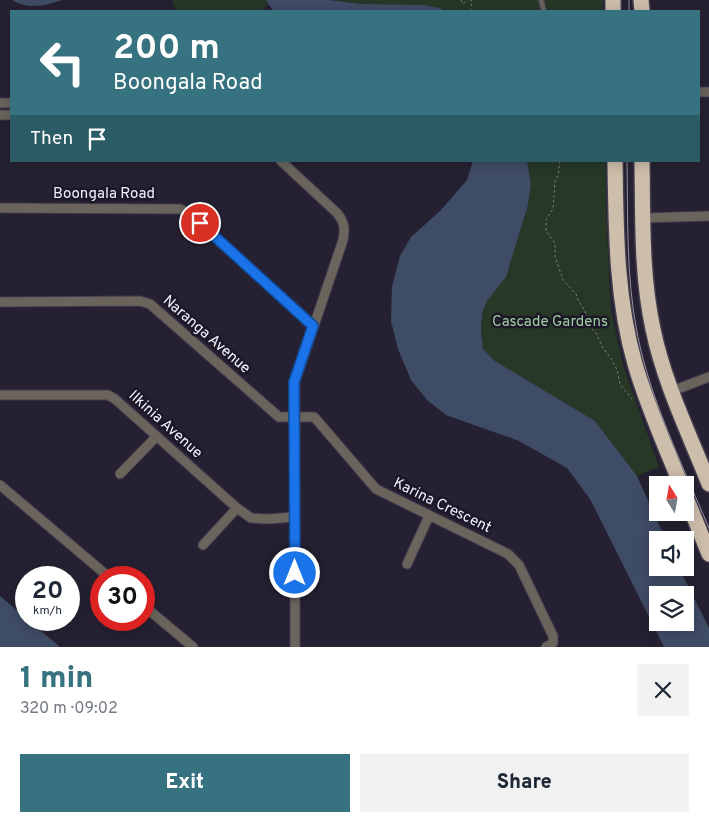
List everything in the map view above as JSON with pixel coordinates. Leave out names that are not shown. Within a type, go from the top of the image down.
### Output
[{"type":"highway","points":[[615,162],[618,271],[624,312],[635,363],[646,399],[677,476]]},
{"type":"highway","points":[[642,162],[644,261],[649,312],[657,348],[709,484]]},
{"type":"highway","points":[[694,517],[709,554]]},
{"type":"street","points":[[282,162],[337,213],[345,228],[343,240],[294,382],[295,647]]},
{"type":"street","name":"Boongala Road","points":[[0,208],[180,209],[194,218],[313,326]]},
{"type":"street","points":[[643,218],[709,216]]},
{"type":"street","name":"Naranga Avenue","points":[[0,302],[140,301],[150,304],[279,417],[294,417]]},
{"type":"street","points":[[672,391],[709,377]]},
{"type":"street","name":"Ilkinia Avenue","points":[[0,395],[108,395],[116,399],[156,437],[251,518],[295,517]]},
{"type":"street","name":"Karina Crescent","points":[[294,417],[314,417],[376,489],[508,554],[519,565],[553,636],[549,645]]},
{"type":"street","points":[[120,474],[156,437]]},
{"type":"street","points":[[0,485],[96,566]]},
{"type":"street","points":[[203,545],[237,508]]},
{"type":"street","points":[[407,564],[429,516]]},
{"type":"street","points":[[155,615],[193,647]]},
{"type":"path","points":[[461,0],[463,4],[467,0]]},
{"type":"path","points":[[560,162],[558,176],[555,181],[553,209],[546,220],[546,231],[555,243],[555,256],[563,280],[574,291],[585,311],[586,322],[596,333],[617,370],[620,384],[632,399]]},
{"type":"green space","points":[[172,0],[266,0],[268,5],[261,10],[176,10]]},
{"type":"green space","points":[[329,0],[603,0],[603,10],[443,10],[440,8],[361,4]]},
{"type":"green space","name":"Cascade Gardens","points":[[527,162],[605,162],[611,310],[623,365],[659,467],[637,476],[595,421],[495,361],[483,349],[481,332],[482,314],[487,301],[506,277],[528,205],[531,184]]},
{"type":"water","points":[[12,0],[62,0],[49,4],[30,6]]},
{"type":"water","points":[[266,0],[329,0],[361,4],[424,5],[443,10],[272,10]]},
{"type":"water","points":[[473,162],[527,162],[531,184],[528,205],[506,277],[487,301],[482,314],[481,332],[483,349],[495,361],[595,421],[637,476],[649,502],[649,521],[657,521],[662,531],[649,531],[649,576],[683,576],[688,586],[649,586],[649,617],[590,499],[567,468],[519,441],[446,415],[427,400],[411,380],[398,349],[391,321],[392,287],[400,256],[411,237],[440,211],[467,180]]},
{"type":"water","points":[[0,596],[15,609],[15,631],[41,631],[60,647],[0,647]]},
{"type":"water","points":[[694,598],[709,628],[709,647],[664,647],[656,631],[694,631]]},
{"type":"tram line","points":[[629,0],[629,10]]},
{"type":"tram line","points":[[627,162],[629,268],[637,332],[658,407],[709,528]]},
{"type":"route","points":[[200,223],[313,326],[294,382],[295,573]]}]
